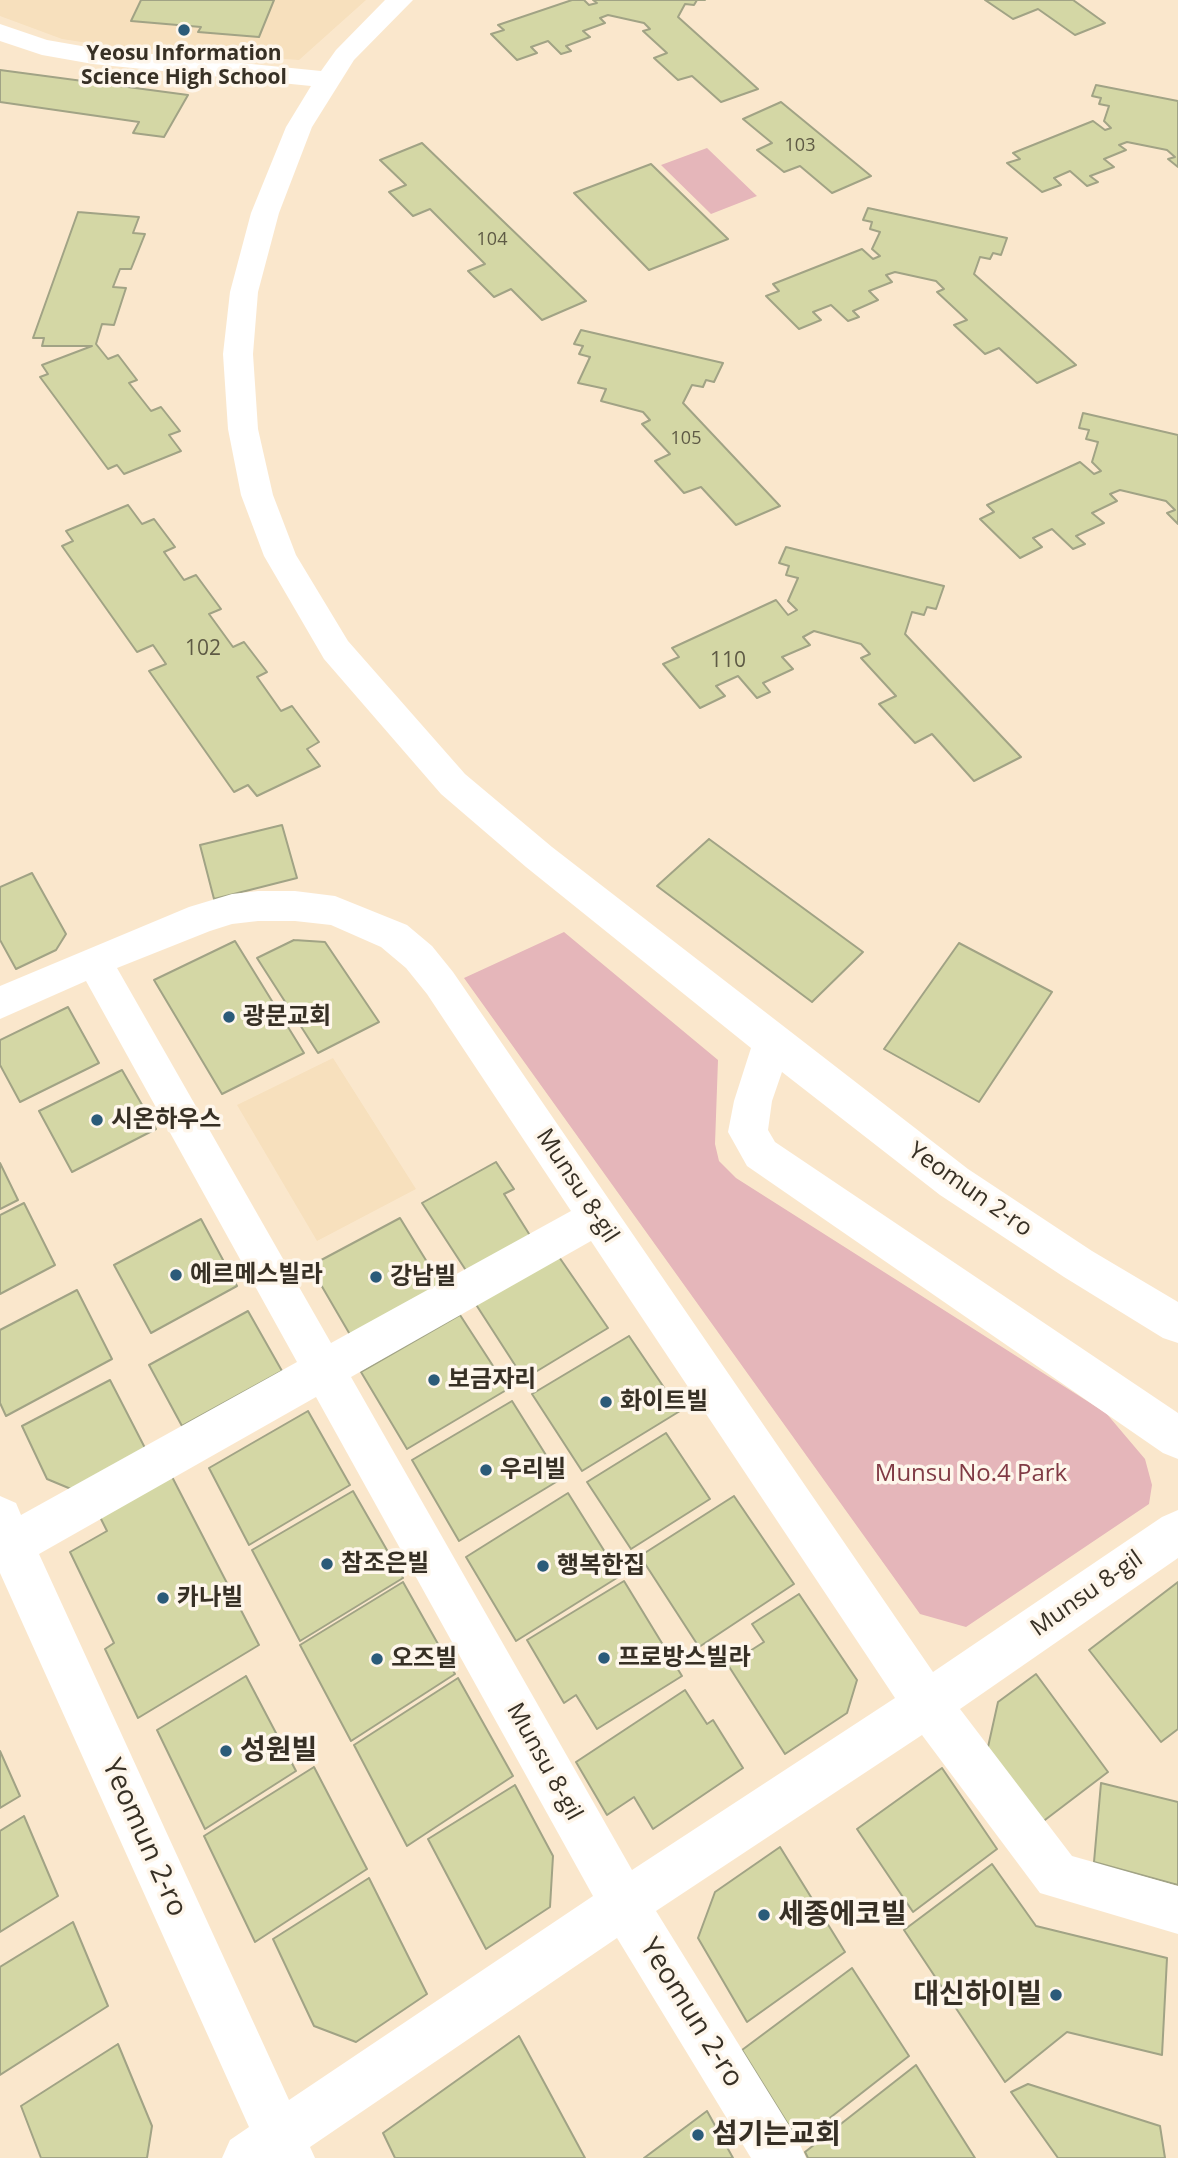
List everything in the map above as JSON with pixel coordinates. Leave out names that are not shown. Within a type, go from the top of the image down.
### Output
[{"type":"street","name":"Yeomun 2-ro","points":[[400,0],[377,20],[345,55],[299,127],[265,213],[244,292],[239,342],[243,429],[257,495],[280,556],[336,650],[453,785],[539,858],[954,1182],[1078,1264],[1178,1324]]},
{"type":"street","points":[[0,32],[42,47],[93,56],[328,80]]},
{"type":"street","name":"Munsu 8-gil","points":[[0,1003],[94,961],[202,918],[258,906],[295,906],[335,911],[394,936],[419,957],[440,983],[928,1704],[1057,1876],[1178,1910]]},
{"type":"street","name":"Munsu 8-gil","points":[[94,961],[624,1904]]},
{"type":"street","points":[[772,1042],[754,1101],[748,1132],[761,1154],[1178,1438]]},
{"type":"street","points":[[4,1538],[324,1370],[597,1217]]},
{"type":"street","name":"Munsu 8-gil","points":[[928,1704],[1178,1532]]},
{"type":"street","name":"Yeomun 2-ro","points":[[4,1538],[272,2151]]},
{"type":"street","points":[[272,2151],[624,1904],[928,1704]]},
{"type":"street","name":"Yeomun 2-ro","points":[[624,1904],[780,2158]]},
{"type":"shaded area","name":"Yeosu Information Science High School","points":[[0,0],[366,0],[299,60],[101,45],[62,39],[0,16]]},
{"type":"shaded area","points":[[333,1058],[416,1189],[317,1241],[237,1105]]},
{"type":"green space","points":[[707,148],[757,196],[711,214],[661,165]]},
{"type":"green space","name":"Munsu No.4 Park","points":[[564,932],[718,1060],[715,1144],[719,1161],[736,1178],[1106,1413],[1145,1459],[1152,1485],[1149,1504],[966,1627],[920,1614],[464,978]]},
{"type":"building","points":[[141,0],[274,0],[259,37],[198,32],[201,27],[131,21]]},
{"type":"building","points":[[572,0],[584,0],[589,5],[597,3],[593,0],[697,0],[694,5],[685,4],[678,17],[758,89],[721,102],[692,76],[678,80],[654,58],[667,53],[643,31],[650,29],[644,23],[608,15],[600,18],[605,23],[583,31],[590,37],[566,46],[571,51],[561,54],[548,41],[531,47],[537,53],[517,60],[491,34],[504,30],[498,25]]},
{"type":"building","points":[[985,0],[1073,0],[1105,23],[1075,35],[1038,9],[1013,19]]},
{"type":"building","points":[[0,70],[188,95],[164,137],[133,133],[139,122],[0,102]]},
{"type":"building","points":[[1096,85],[1178,101],[1178,167],[1168,159],[1175,157],[1167,150],[1127,142],[1119,145],[1126,150],[1104,159],[1114,167],[1090,176],[1098,182],[1087,186],[1070,171],[1054,178],[1061,185],[1042,192],[1007,163],[1020,159],[1013,153],[1093,121],[1105,130],[1111,128],[1104,121],[1109,106],[1099,104],[1101,98],[1092,96]]},
{"type":"building","points":[[781,102],[871,176],[832,193],[800,166],[784,172],[757,150],[772,143],[743,119]]},
{"type":"building","points":[[422,143],[586,301],[542,320],[511,289],[494,297],[468,271],[485,264],[430,209],[413,216],[389,192],[406,185],[380,160]]},
{"type":"building","points":[[651,164],[728,239],[649,270],[574,193]]},
{"type":"building","points":[[868,208],[1007,238],[1001,255],[993,253],[990,259],[980,257],[974,274],[1076,365],[1037,383],[999,348],[985,354],[954,325],[967,320],[937,292],[944,289],[936,281],[895,272],[886,275],[892,282],[869,291],[878,300],[853,311],[859,317],[848,321],[831,305],[813,312],[821,320],[799,329],[766,296],[779,291],[773,284],[862,249],[873,259],[880,256],[872,249],[880,232],[870,229],[872,222],[863,220]]},
{"type":"building","points":[[78,212],[139,217],[133,233],[145,234],[131,269],[120,269],[113,287],[126,288],[114,325],[102,324],[96,344],[108,359],[118,355],[137,380],[129,383],[151,411],[161,407],[180,431],[169,435],[181,451],[124,474],[117,465],[108,469],[40,377],[48,374],[42,365],[92,346],[42,346],[44,338],[33,338]]},
{"type":"building","points":[[581,330],[723,363],[714,382],[706,380],[703,387],[692,385],[683,403],[780,506],[736,525],[701,487],[684,493],[655,461],[670,454],[642,424],[650,420],[643,412],[601,401],[606,389],[578,383],[590,357],[579,354],[583,346],[574,344]]},
{"type":"building","points":[[1083,413],[1178,435],[1178,524],[1167,513],[1175,510],[1166,501],[1120,490],[1110,494],[1117,501],[1092,513],[1104,523],[1076,536],[1085,544],[1073,549],[1052,529],[1033,538],[1042,547],[1020,558],[980,519],[994,512],[987,505],[1080,462],[1094,474],[1101,471],[1092,462],[1098,442],[1086,439],[1089,430],[1079,428]]},
{"type":"building","points":[[128,505],[142,524],[154,519],[175,547],[164,552],[184,580],[196,575],[221,609],[209,614],[233,647],[244,642],[267,672],[257,677],[281,711],[292,706],[319,742],[307,749],[320,766],[257,796],[248,785],[234,792],[149,671],[166,664],[153,645],[137,652],[62,546],[73,541],[66,531]]},
{"type":"building","points":[[786,547],[944,586],[936,609],[927,607],[924,615],[912,612],[905,634],[1021,757],[974,781],[932,734],[915,743],[879,704],[896,696],[861,658],[870,654],[861,644],[814,631],[803,637],[810,645],[782,657],[793,669],[763,683],[770,692],[757,698],[738,676],[716,686],[725,696],[700,708],[663,664],[679,657],[672,648],[776,600],[788,615],[797,610],[788,601],[798,578],[786,575],[789,566],[779,563]]},
{"type":"building","points":[[282,825],[297,878],[214,899],[200,845]]},
{"type":"building","points":[[709,839],[863,952],[812,1002],[657,886]]},
{"type":"building","points":[[32,873],[66,934],[56,950],[16,969],[0,940],[0,887]]},
{"type":"building","points":[[294,940],[325,942],[379,1022],[318,1053],[257,958]]},
{"type":"building","name":"광문교회","points":[[235,941],[304,1053],[222,1094],[154,980]]},
{"type":"building","points":[[959,943],[1052,992],[979,1102],[884,1049]]},
{"type":"building","points":[[68,1007],[99,1063],[20,1102],[0,1065],[0,1040]]},
{"type":"building","name":"시온하우스","points":[[122,1070],[156,1129],[72,1172],[39,1111]]},
{"type":"building","points":[[496,1162],[514,1189],[504,1194],[531,1237],[467,1272],[422,1203]]},
{"type":"building","points":[[0,1163],[18,1200],[0,1209]]},
{"type":"building","points":[[24,1203],[55,1265],[0,1294],[0,1215]]},
{"type":"building","name":"강남빌","points":[[400,1218],[443,1288],[352,1338],[310,1266]]},
{"type":"building","name":"에르메스빌라","points":[[201,1219],[237,1286],[151,1333],[114,1265]]},
{"type":"building","points":[[557,1254],[608,1328],[524,1379],[475,1303]]},
{"type":"building","points":[[77,1290],[112,1359],[6,1416],[0,1403],[0,1330]]},
{"type":"building","points":[[248,1311],[282,1371],[182,1426],[149,1365]]},
{"type":"building","name":"보금자리","points":[[460,1315],[508,1389],[407,1449],[361,1372]]},
{"type":"building","name":"화이트빌","points":[[629,1336],[680,1411],[582,1471],[532,1394]]},
{"type":"building","points":[[110,1380],[145,1448],[71,1489],[47,1479],[22,1426]]},
{"type":"building","name":"우리빌","points":[[512,1401],[561,1479],[459,1541],[412,1460]]},
{"type":"building","points":[[308,1411],[350,1485],[249,1545],[209,1468]]},
{"type":"building","points":[[666,1433],[710,1499],[631,1549],[587,1482]]},
{"type":"building","name":"카나빌","points":[[169,1471],[259,1645],[138,1718],[105,1649],[114,1643],[70,1552],[107,1531],[97,1511]]},
{"type":"building","name":"참조은빌","points":[[353,1491],[403,1578],[300,1641],[252,1550]]},
{"type":"building","name":"행복한집","points":[[568,1493],[620,1576],[516,1641],[466,1557]]},
{"type":"building","points":[[734,1496],[794,1584],[699,1647],[640,1556]]},
{"type":"building","name":"프로방스빌라","points":[[624,1581],[682,1676],[597,1729],[576,1695],[564,1703],[527,1640]]},
{"type":"building","name":"오즈빌","points":[[403,1582],[455,1674],[351,1741],[300,1645]]},
{"type":"building","points":[[1178,1582],[1178,1729],[1161,1742],[1089,1650]]},
{"type":"building","points":[[799,1594],[857,1680],[847,1713],[785,1754],[728,1665],[764,1642],[752,1624]]},
{"type":"building","points":[[1036,1674],[1108,1772],[1037,1826],[986,1756],[998,1702]]},
{"type":"building","name":"성원빌","points":[[246,1676],[296,1771],[205,1829],[157,1730]]},
{"type":"building","points":[[458,1678],[513,1776],[407,1846],[354,1745]]},
{"type":"building","points":[[685,1690],[707,1724],[713,1720],[743,1768],[653,1829],[634,1797],[607,1815],[576,1762]]},
{"type":"building","points":[[0,1751],[20,1796],[0,1808]]},
{"type":"building","points":[[314,1767],[367,1869],[255,1942],[204,1836]]},
{"type":"building","points":[[942,1768],[997,1849],[913,1912],[857,1829]]},
{"type":"building","points":[[1101,1783],[1178,1802],[1178,1885],[1094,1862]]},
{"type":"building","points":[[515,1785],[553,1856],[550,1907],[486,1949],[428,1839]]},
{"type":"building","points":[[24,1816],[58,1896],[0,1932],[0,1831]]},
{"type":"building","name":"세종에코빌","points":[[780,1847],[845,1952],[747,2022],[698,1938],[715,1892]]},
{"type":"building","name":"대신하이빌","points":[[992,1864],[1036,1926],[1167,1958],[1162,2055],[1067,2032],[1005,2082],[904,1930]]},
{"type":"building","points":[[369,1878],[427,1994],[356,2042],[314,2026],[273,1939]]},
{"type":"building","points":[[73,1922],[108,2006],[0,2075],[0,1967]]},
{"type":"building","points":[[852,1968],[909,2056],[799,2142],[742,2050]]},
{"type":"building","points":[[519,2036],[585,2158],[395,2158],[383,2133]]},
{"type":"building","points":[[118,2044],[152,2126],[147,2158],[41,2158],[21,2106]]},
{"type":"building","points":[[916,2065],[975,2158],[808,2158],[805,2152]]},
{"type":"building","points":[[1028,2084],[1160,2126],[1165,2158],[1058,2158],[1011,2092]]},
{"type":"building","name":"섬기는교회","points":[[707,2111],[733,2158],[644,2158]]},
{"type":"place","name":"Yeosu Information Science High School","points":[[184,30]]},
{"type":"place","name":"광문교회","points":[[229,1017]]},
{"type":"place","name":"시온하우스","points":[[97,1120]]},
{"type":"place","name":"에르메스빌라","points":[[176,1275]]},
{"type":"place","name":"강남빌","points":[[376,1277]]},
{"type":"place","name":"보금자리","points":[[434,1380]]},
{"type":"place","name":"화이트빌","points":[[606,1402]]},
{"type":"place","name":"우리빌","points":[[486,1470]]},
{"type":"place","name":"참조은빌","points":[[327,1564]]},
{"type":"place","name":"행복한집","points":[[543,1566]]},
{"type":"place","name":"카나빌","points":[[163,1598]]},
{"type":"place","name":"프로방스빌라","points":[[604,1658]]},
{"type":"place","name":"오즈빌","points":[[377,1659]]},
{"type":"place","name":"성원빌","points":[[226,1751]]},
{"type":"place","name":"세종에코빌","points":[[764,1915]]},
{"type":"place","name":"대신하이빌","points":[[1056,1995]]},
{"type":"place","name":"섬기는교회","points":[[698,2135]]}]
